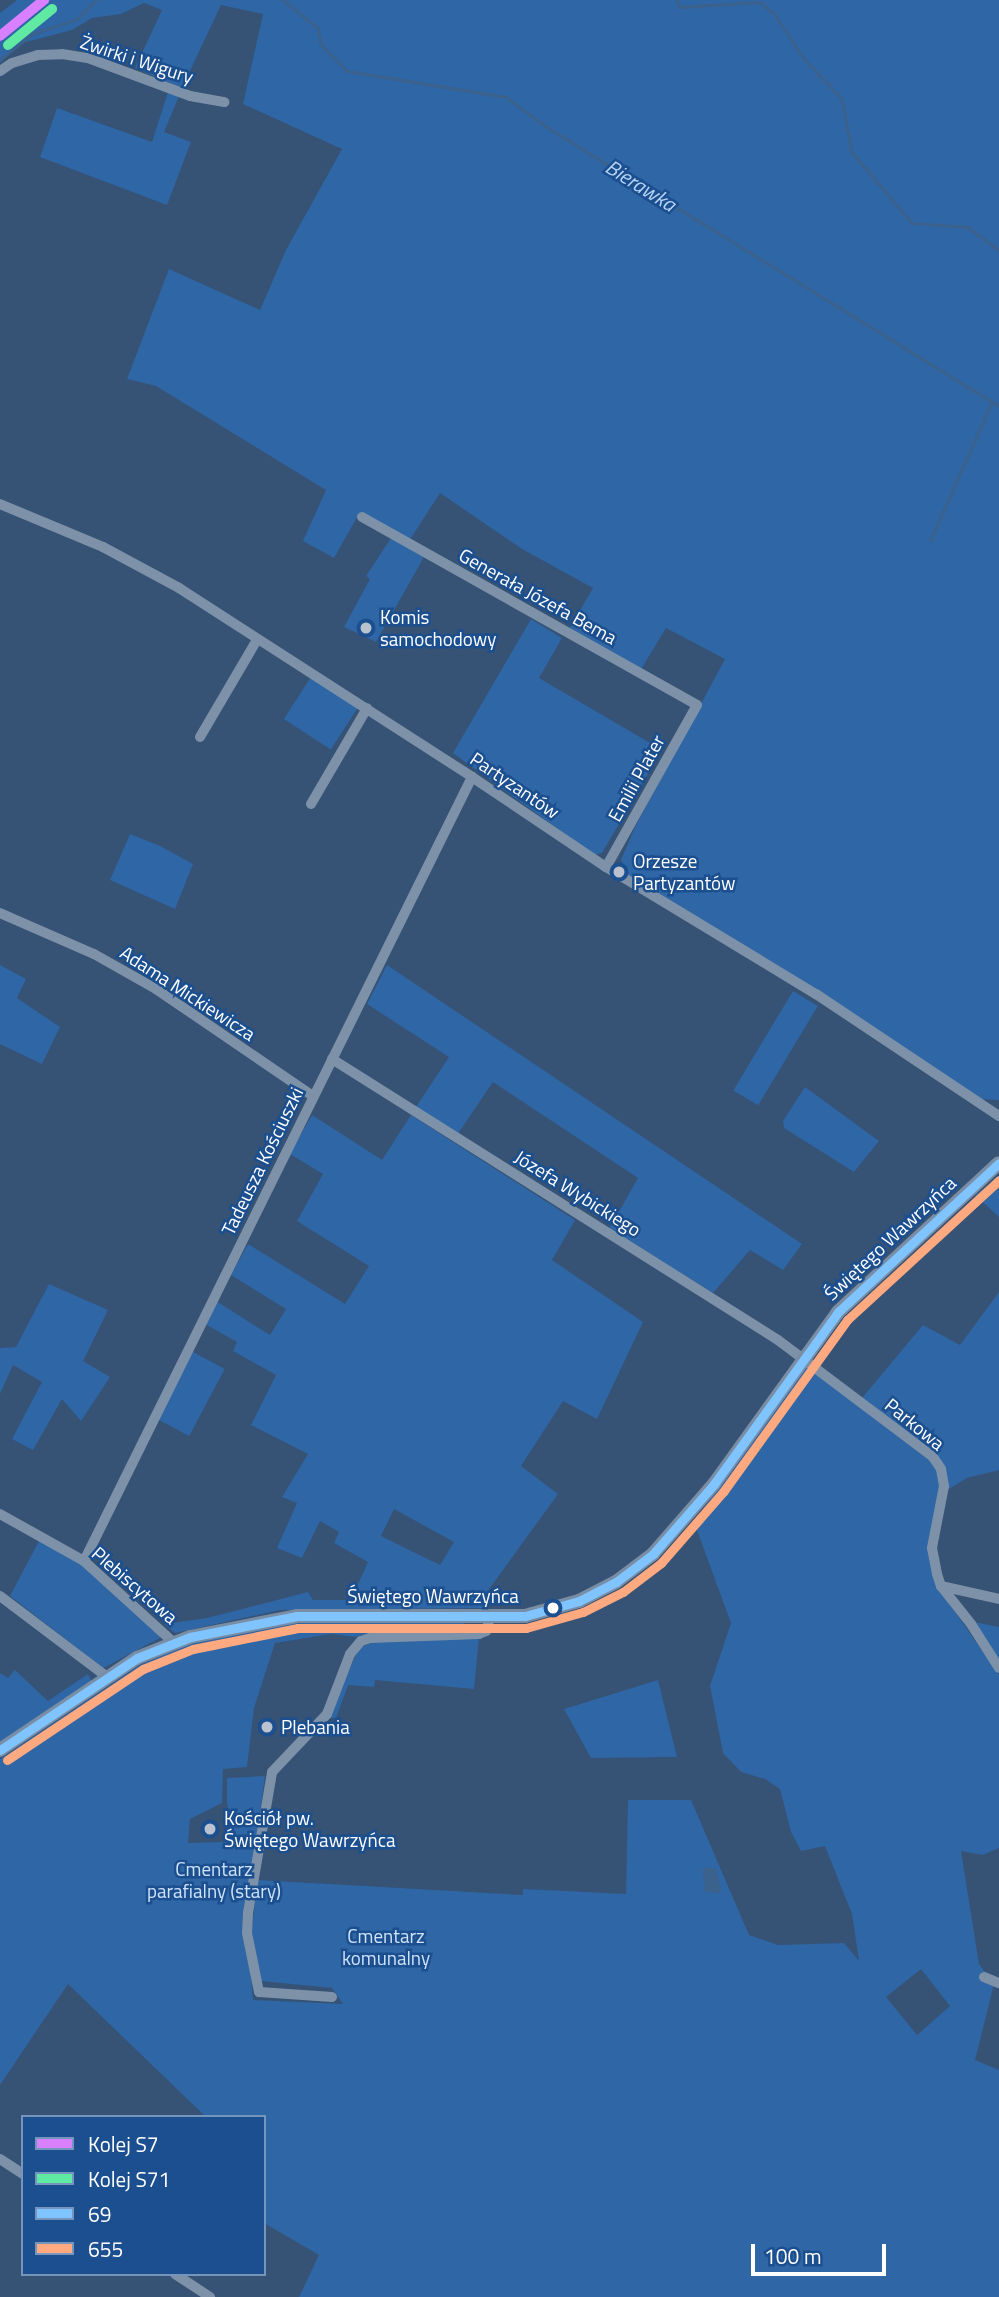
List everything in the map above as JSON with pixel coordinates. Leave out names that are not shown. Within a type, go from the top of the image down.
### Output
[{"type":"street","name":"Żwirki i Wigury","points":[[0,71],[12,63],[38,55],[88,58],[190,96],[224,102]]},
{"type":"street","name":"Partyzantów","points":[[0,505],[147,569],[367,708],[606,867],[816,994],[999,1116]]},
{"type":"street","name":"Generała Józefa Bema","points":[[362,517],[696,705]]},
{"type":"street","points":[[200,737],[257,640]]},
{"type":"street","name":"Emilii Plater","points":[[606,867],[696,705]]},
{"type":"street","points":[[311,804],[367,708]]},
{"type":"street","name":"Tadeusza Kościuszki","points":[[84,1561],[472,777]]},
{"type":"street","name":"Adama Mickiewicza","points":[[0,913],[94,954],[156,989],[313,1096]]},
{"type":"street","name":"Józefa Wybickiego","points":[[332,1059],[778,1340],[804,1360]]},
{"type":"street","name":"Świętego Wawrzyńca","points":[[0,1750],[137,1658],[173,1642],[224,1628],[297,1616],[525,1616],[556,1609],[597,1592],[634,1571],[653,1554],[714,1484],[838,1312],[999,1163]]},
{"type":"street","name":"Parkowa","points":[[804,1360],[920,1446],[941,1469],[944,1486],[933,1548],[942,1586],[971,1624],[999,1668]]},
{"type":"street","name":"Plebiscytowa","points":[[0,1514],[84,1561],[173,1642]]},
{"type":"street","points":[[942,1586],[999,1598]]},
{"type":"street","points":[[0,1596],[107,1677]]},
{"type":"street","points":[[332,1997],[259,1992],[247,1933],[248,1913],[272,1772],[327,1714],[350,1654],[361,1642],[370,1638],[479,1634],[486,1631],[490,1617]]},
{"type":"street","points":[[984,1977],[999,1983]]},
{"type":"street","points":[[0,2159],[21,2173]]},
{"type":"street","points":[[178,2276],[210,2297]]},
{"type":"green space","points":[[17,0],[38,0],[0,31],[0,13]]},
{"type":"green space","points":[[49,0],[999,0],[999,1100],[981,1099],[628,875],[621,860],[635,827],[725,659],[666,628],[640,671],[568,631],[593,588],[522,549],[440,493],[409,541],[360,512],[334,558],[303,541],[326,490],[156,386],[127,379],[169,269],[260,310],[286,250],[342,149],[243,104],[263,14],[221,5],[182,88],[135,68],[162,10],[144,3],[121,14],[92,18],[72,30],[22,43],[0,63],[0,40]]},
{"type":"green space","points":[[168,92],[179,96],[164,132],[191,142],[167,205],[40,157],[57,108],[152,142]]},
{"type":"green space","points":[[391,538],[424,557],[376,642],[344,627],[370,579],[366,576]]},
{"type":"green space","points":[[531,619],[562,638],[539,678],[662,750],[602,853],[594,855],[453,753]]},
{"type":"green space","points":[[311,677],[358,707],[331,749],[284,719]]},
{"type":"green space","points":[[130,834],[193,864],[175,909],[110,880]]},
{"type":"green space","points":[[0,965],[26,979],[17,998],[60,1027],[42,1064],[0,1044]]},
{"type":"green space","points":[[387,965],[802,1244],[783,1270],[750,1250],[713,1293],[609,1229],[638,1178],[493,1082],[457,1135],[416,1107],[449,1057],[367,1004]]},
{"type":"green space","points":[[793,991],[818,1006],[758,1105],[733,1090]]},
{"type":"green space","points":[[805,1087],[879,1141],[854,1172],[784,1128],[783,1121]]},
{"type":"green space","points":[[312,1115],[382,1160],[411,1115],[575,1220],[552,1260],[643,1322],[597,1419],[563,1401],[521,1466],[558,1494],[484,1596],[488,1608],[280,1610],[175,1633],[164,1624],[207,1618],[308,1592],[313,1600],[351,1600],[368,1562],[334,1543],[339,1532],[320,1521],[302,1558],[277,1548],[297,1503],[282,1497],[308,1454],[251,1425],[276,1375],[233,1351],[237,1342],[205,1324],[216,1301],[270,1335],[286,1309],[231,1275],[248,1244],[345,1304],[369,1266],[297,1221],[323,1174],[290,1154]],"holes":[[[394,1509],[454,1542],[440,1565],[381,1536]]]},
{"type":"green space","points":[[999,1178],[999,1217],[975,1195]]},
{"type":"green space","points":[[49,1284],[108,1310],[83,1361],[110,1377],[81,1421],[62,1399],[33,1450],[12,1439],[42,1382],[13,1365],[0,1394],[0,1348],[16,1347]]},
{"type":"green space","points":[[999,1292],[999,1470],[967,1478],[941,1494],[930,1536],[944,1596],[999,1675],[999,1848],[983,1855],[961,1851],[979,1964],[994,1984],[975,2060],[999,2070],[999,2297],[299,2297],[319,2255],[266,2224],[266,2115],[204,2115],[68,1984],[0,2085],[0,1759],[140,1665],[196,1640],[271,1625],[333,1621],[465,1623],[461,1630],[371,1633],[355,1637],[331,1634],[275,1643],[254,1708],[247,1767],[223,1769],[222,1803],[190,1819],[188,1843],[223,1842],[233,1833],[227,1803],[227,1778],[265,1776],[246,1913],[253,2000],[343,2004],[332,1988],[261,1981],[251,1934],[258,1880],[523,1895],[523,1889],[626,1894],[628,1800],[691,1800],[749,1935],[778,1945],[844,1943],[859,1961],[852,1914],[825,1846],[801,1851],[791,1832],[780,1789],[765,1779],[741,1772],[723,1753],[710,1686],[731,1623],[694,1522],[806,1365],[862,1398],[923,1325],[960,1345]],"holes":[[[921,1969],[950,2006],[917,2035],[886,1997]]]},
{"type":"green space","points":[[193,1352],[225,1369],[189,1436],[157,1419]]},
{"type":"green space","points":[[40,1539],[82,1564],[159,1632],[160,1638],[103,1668],[10,1596]]},
{"type":"green space","points":[[974,1622],[999,1627],[999,1661]]},
{"type":"green space","points":[[479,1638],[474,1689],[375,1680],[374,1687],[348,1685],[336,1718],[327,1718],[359,1648],[374,1642]]},
{"type":"green space","points":[[15,1670],[48,1701],[88,1674],[92,1682],[0,1743],[0,1673],[8,1678]]},
{"type":"green space","points":[[658,1680],[677,1757],[591,1758],[564,1709]]},
{"type":"shaded area","points":[[703,1868],[715,1868],[717,1871],[721,1889],[719,1893],[705,1892]]},
{"type":"waterway","name":"Bierawka","points":[[0,60],[32,34],[77,19],[96,0]]},
{"type":"waterway","name":"Bierawka","points":[[283,0],[318,28],[321,44],[347,71],[506,97],[550,129],[999,406]]},
{"type":"waterway","points":[[677,0],[680,7],[760,2],[774,13],[803,57],[842,99],[852,152],[912,223],[968,227],[999,250]]},
{"type":"waterway","points":[[930,541],[992,402]]},
{"type":"rail line","name":"S7","points":[[0,36],[44,0]]},
{"type":"rail line","name":"S71","points":[[8,45],[52,9]]},
{"type":"transit line","name":"69","points":[[0,1750],[137,1658],[190,1637],[297,1616],[525,1616],[579,1601],[616,1582],[653,1554],[714,1484],[838,1312],[999,1163]]},
{"type":"transit line","name":"655","points":[[7,1760],[143,1669],[193,1649],[298,1628],[526,1628],[583,1612],[623,1592],[661,1563],[723,1492],[847,1320],[999,1180]]},
{"type":"place","name":"Komis samochodowy","points":[[366,628]]},
{"type":"place","name":"Orzesze Partyzantów","points":[[619,872]]},
{"type":"place","name":"Plebania","points":[[267,1727]]},
{"type":"place","name":"Kościół pw. Świętego Wawrzyńca","points":[[210,1829]]},
{"type":"park label","name":"Cmentarz parafialny (stary)","points":[[214,1880]]},
{"type":"park label","name":"Cmentarz komunalny","points":[[386,1947]]}]
